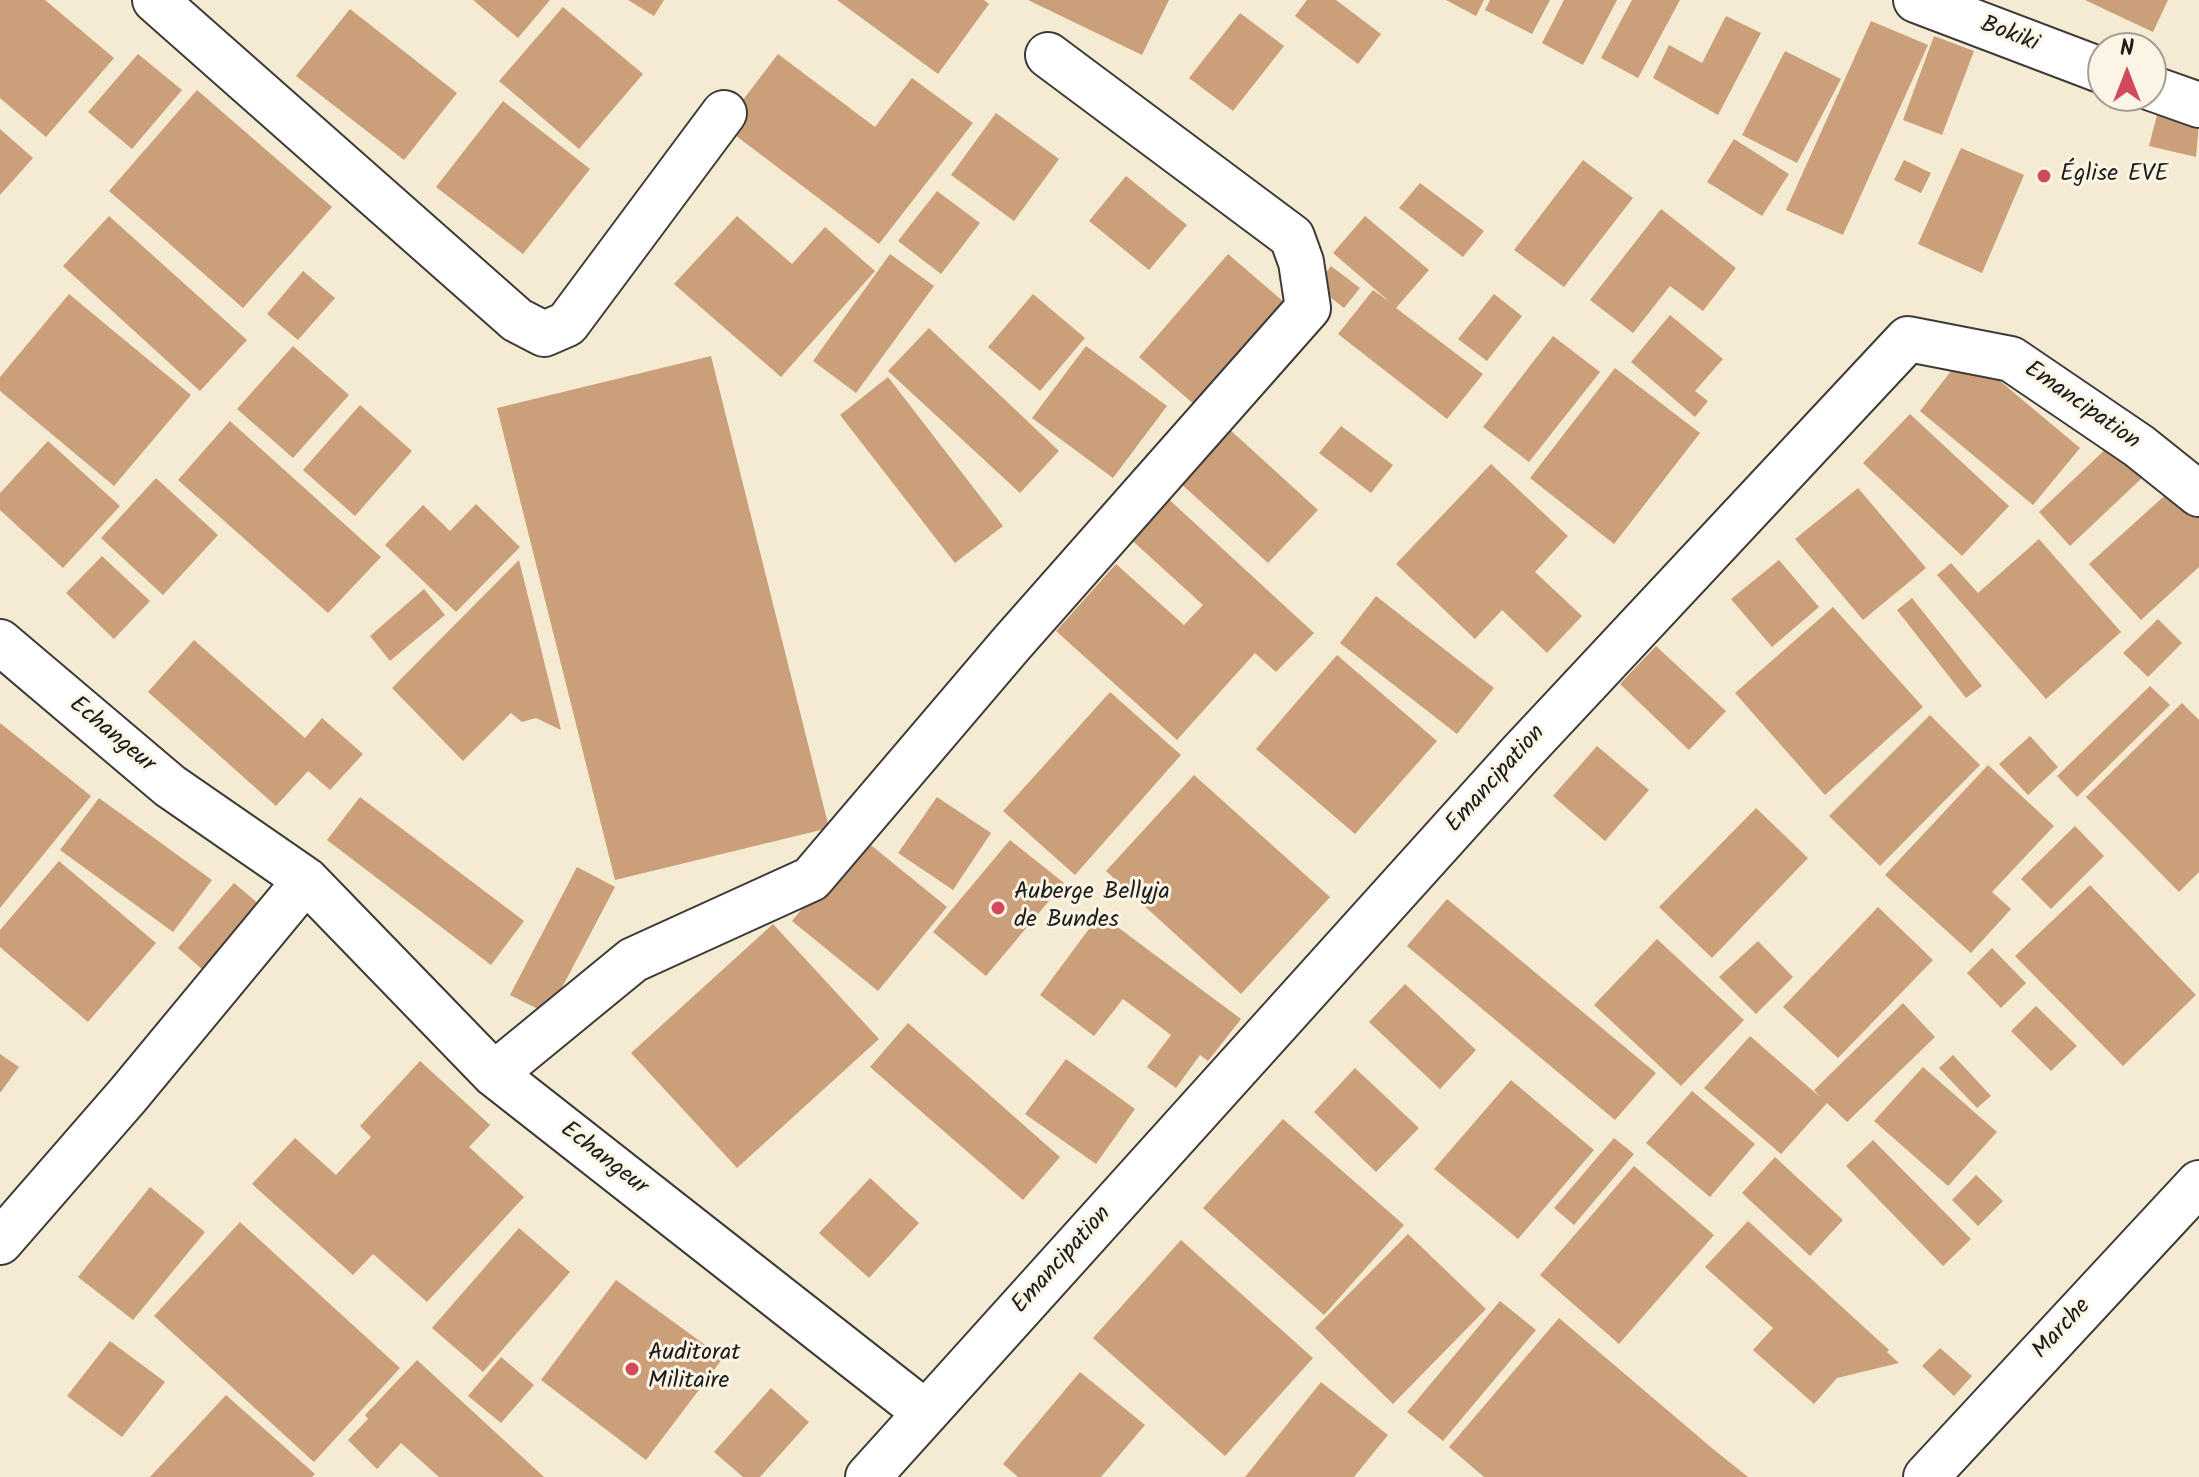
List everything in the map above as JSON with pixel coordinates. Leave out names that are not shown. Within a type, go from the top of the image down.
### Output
[{"type":"street","points":[[155,0],[517,320],[544,334],[567,324],[724,113]]},
{"type":"street","name":"Bokiki","points":[[1916,0],[2087,65]]},
{"type":"street","points":[[494,1074],[633,960],[811,879],[1012,643],[1308,308],[1301,262],[1292,237],[1048,55]]},
{"type":"street","points":[[2167,94],[2199,105]]},
{"type":"street","name":"Emancipation","points":[[868,1477],[1521,753],[1908,339],[2011,359],[2139,446],[2199,494]]},
{"type":"street","name":"Echangeur","points":[[0,642],[170,786],[306,880],[494,1074],[926,1413]]},
{"type":"street","points":[[0,1242],[128,1095],[306,880]]},
{"type":"street","name":"Marche","points":[[1926,1477],[2199,1183]]},
{"type":"building","points":[[0,0],[45,0],[114,58],[46,137],[0,98]]},
{"type":"building","points":[[473,0],[550,0],[518,38]]},
{"type":"building","points":[[628,0],[664,0],[654,16]]},
{"type":"building","points":[[837,0],[984,0],[989,4],[938,74]]},
{"type":"building","points":[[1028,0],[1169,0],[1142,55]]},
{"type":"building","points":[[1307,0],[1336,0],[1381,34],[1358,64],[1295,16]]},
{"type":"building","points":[[1446,0],[1484,0],[1476,16]]},
{"type":"building","points":[[1490,0],[1550,0],[1532,34],[1485,10]]},
{"type":"building","points":[[1564,0],[1617,0],[1583,65],[1542,43]]},
{"type":"building","points":[[1632,0],[1680,0],[1638,78],[1601,58]]},
{"type":"building","points":[[2085,0],[2168,0],[2153,32]]},
{"type":"building","points":[[563,7],[643,74],[579,149],[499,81]]},
{"type":"building","points":[[350,9],[457,93],[404,160],[296,76]]},
{"type":"building","points":[[1240,13],[1284,46],[1233,111],[1189,78]]},
{"type":"building","points":[[1726,16],[1761,33],[1718,115],[1653,78],[1669,45],[1702,63]]},
{"type":"building","points":[[1871,21],[1928,45],[1843,235],[1786,210]]},
{"type":"building","points":[[1934,36],[1974,51],[1942,135],[1903,120]]},
{"type":"building","points":[[1785,51],[1841,79],[1797,163],[1742,135]]},
{"type":"building","points":[[138,54],[182,90],[132,149],[88,112]]},
{"type":"building","points":[[778,54],[875,127],[912,78],[973,123],[879,244],[723,126]]},
{"type":"building","points":[[197,90],[332,207],[243,308],[109,191]]},
{"type":"building","points":[[503,101],[590,169],[523,254],[436,187]]},
{"type":"building","points":[[2158,112],[2199,122],[2196,157],[2149,146]]},
{"type":"building","points":[[996,113],[1059,159],[1014,221],[951,175]]},
{"type":"building","points":[[0,129],[33,158],[0,195]]},
{"type":"building","points":[[1734,139],[1789,174],[1762,216],[1707,182]]},
{"type":"building","points":[[1961,148],[2024,175],[1982,273],[1918,244]]},
{"type":"building","points":[[1583,160],[1633,198],[1564,287],[1514,250]]},
{"type":"building","points":[[1904,160],[1931,173],[1921,193],[1894,180]]},
{"type":"building","points":[[1126,176],[1187,225],[1149,270],[1089,221]]},
{"type":"building","points":[[1420,183],[1484,231],[1463,257],[1399,208]]},
{"type":"building","points":[[937,191],[980,223],[941,274],[898,241]]},
{"type":"building","points":[[1661,209],[1736,268],[1703,311],[1670,286],[1633,333],[1590,300]]},
{"type":"building","points":[[109,216],[247,340],[200,391],[63,266]]},
{"type":"building","points":[[737,216],[792,264],[825,227],[875,271],[781,377],[674,284]]},
{"type":"building","points":[[1365,216],[1429,270],[1396,308],[1483,374],[1447,419],[1338,334],[1373,290],[1390,302],[1333,253]]},
{"type":"building","points":[[890,254],[934,286],[856,393],[813,361]]},
{"type":"building","points":[[1228,254],[1292,309],[1202,411],[1139,357]]},
{"type":"building","points":[[1331,266],[1360,288],[1344,308],[1316,286]]},
{"type":"building","points":[[303,271],[335,298],[298,340],[267,314]]},
{"type":"building","points":[[69,294],[191,395],[114,486],[0,391],[0,377]]},
{"type":"building","points":[[1033,294],[1085,338],[1040,391],[988,347]]},
{"type":"building","points":[[1494,294],[1522,316],[1487,361],[1458,339]]},
{"type":"building","points":[[1670,315],[1723,359],[1695,391],[1708,401],[1695,417],[1631,362]]},
{"type":"building","points":[[929,328],[1059,451],[1020,493],[888,371]]},
{"type":"building","points":[[1553,336],[1600,372],[1529,462],[1483,427]]},
{"type":"building","points":[[293,346],[349,395],[293,458],[237,409]]},
{"type":"building","points":[[1086,346],[1167,406],[1113,478],[1032,418]]},
{"type":"building","points":[[711,356],[829,828],[615,880],[497,408]]},
{"type":"building","points":[[1615,368],[1700,433],[1614,544],[1530,478]]},
{"type":"building","points":[[1951,371],[1994,376],[2080,448],[2033,505],[1920,411]]},
{"type":"building","points":[[888,377],[1003,526],[955,563],[840,415]]},
{"type":"building","points":[[360,405],[412,451],[355,516],[303,470]]},
{"type":"building","points":[[1910,414],[2009,506],[1962,556],[1863,463]]},
{"type":"building","points":[[230,421],[381,557],[328,613],[178,480]]},
{"type":"building","points":[[1341,426],[1393,465],[1371,493],[1319,453]]},
{"type":"building","points":[[1227,427],[1318,510],[1268,563],[1177,480]]},
{"type":"building","points":[[48,441],[120,506],[63,568],[0,510],[0,493]]},
{"type":"building","points":[[2112,443],[2144,476],[2070,546],[2039,512]]},
{"type":"building","points":[[1491,464],[1568,536],[1535,572],[1582,616],[1547,653],[1502,610],[1475,639],[1396,564]]},
{"type":"building","points":[[156,478],[218,535],[163,595],[101,538]]},
{"type":"building","points":[[1858,488],[1926,568],[1863,620],[1795,539]]},
{"type":"building","points":[[2172,489],[2199,518],[2199,567],[2141,620],[2089,564]]},
{"type":"building","points":[[1162,493],[1314,633],[1276,672],[1255,653],[1177,740],[1056,631],[1116,564],[1184,625],[1203,605],[1125,534]]},
{"type":"building","points":[[476,504],[520,547],[456,612],[385,545],[423,505],[450,531]]},
{"type":"building","points":[[2039,539],[2121,632],[2046,699],[1937,575],[1951,563],[1978,593]]},
{"type":"building","points":[[102,556],[150,601],[114,639],[66,593]]},
{"type":"building","points":[[519,560],[561,730],[536,718],[522,722],[511,713],[463,761],[392,688]]},
{"type":"building","points":[[1779,560],[1819,607],[1772,647],[1731,599]]},
{"type":"building","points":[[424,589],[445,615],[390,661],[370,636]]},
{"type":"building","points":[[1376,596],[1494,688],[1457,734],[1340,643]]},
{"type":"building","points":[[1912,598],[1982,686],[1966,698],[1897,610]]},
{"type":"building","points":[[1833,607],[1923,707],[1825,795],[1735,693]]},
{"type":"building","points":[[2158,619],[2182,643],[2148,677],[2123,653]]},
{"type":"building","points":[[194,640],[305,738],[322,718],[363,754],[330,790],[308,771],[276,806],[148,692]]},
{"type":"building","points":[[1656,646],[1726,711],[1689,750],[1620,684]]},
{"type":"building","points":[[1337,655],[1437,741],[1355,834],[1256,749]]},
{"type":"building","points":[[2150,686],[2170,705],[2077,797],[2057,776]]},
{"type":"building","points":[[1110,692],[1181,755],[1075,875],[1003,811]]},
{"type":"building","points":[[2182,703],[2199,720],[2199,872],[2179,892],[2086,797]]},
{"type":"building","points":[[1930,715],[1980,765],[1880,866],[1829,816]]},
{"type":"building","points":[[0,723],[91,796],[0,908]]},
{"type":"building","points":[[2030,736],[2058,767],[2028,795],[1999,764]]},
{"type":"building","points":[[1597,746],[1649,790],[1605,841],[1553,796]]},
{"type":"building","points":[[1988,765],[2054,826],[1992,892],[2011,909],[1971,953],[1885,875]]},
{"type":"building","points":[[1194,775],[1330,897],[1241,994],[1106,871]]},
{"type":"building","points":[[360,797],[524,921],[491,965],[327,840]]},
{"type":"building","points":[[937,797],[991,833],[953,890],[898,853]]},
{"type":"building","points":[[99,798],[212,880],[173,932],[60,850]]},
{"type":"building","points":[[1756,808],[1808,858],[1712,958],[1659,907]]},
{"type":"building","points":[[2075,826],[2104,856],[2051,909],[2021,879]]},
{"type":"building","points":[[861,837],[947,907],[878,991],[792,921]]},
{"type":"building","name":"Auberge Bellyja de Bundes","points":[[1010,840],[1064,883],[986,976],[933,932]]},
{"type":"building","points":[[59,861],[156,943],[88,1022],[0,947],[0,930]]},
{"type":"building","points":[[577,867],[615,887],[548,1014],[510,995]]},
{"type":"building","points":[[234,883],[260,905],[204,971],[178,948]]},
{"type":"building","points":[[2090,885],[2196,995],[2123,1066],[2015,956]]},
{"type":"building","points":[[1447,899],[1656,1073],[1615,1120],[1407,946]]},
{"type":"building","points":[[1878,907],[1933,960],[1838,1058],[1783,1007]]},
{"type":"building","points":[[1100,914],[1241,1019],[1208,1061],[1200,1055],[1176,1088],[1147,1067],[1171,1035],[1123,999],[1094,1036],[1040,995]]},
{"type":"building","points":[[773,924],[879,1039],[737,1168],[631,1053]]},
{"type":"building","points":[[1657,939],[1744,1020],[1681,1086],[1594,1005]]},
{"type":"building","points":[[1758,941],[1793,977],[1756,1014],[1719,977]]},
{"type":"building","points":[[1992,948],[2026,983],[2001,1008],[1967,973]]},
{"type":"building","points":[[1405,984],[1476,1050],[1440,1089],[1369,1022]]},
{"type":"building","points":[[1903,1003],[1935,1037],[1847,1122],[1827,1103],[1781,1154],[1704,1088],[1750,1036],[1820,1097],[1814,1090]]},
{"type":"building","points":[[2036,1006],[2077,1046],[2051,1071],[2011,1031]]},
{"type":"building","points":[[908,1023],[1060,1157],[1023,1200],[870,1067]]},
{"type":"building","points":[[0,1054],[19,1067],[0,1093]]},
{"type":"building","points":[[1953,1055],[1991,1096],[1977,1108],[1939,1068]]},
{"type":"building","points":[[1066,1059],[1135,1109],[1096,1164],[1025,1114]]},
{"type":"building","points":[[420,1061],[490,1125],[469,1147],[524,1197],[427,1302],[373,1254],[353,1275],[252,1184],[295,1138],[336,1175],[371,1137],[360,1126]]},
{"type":"building","points":[[1923,1067],[1997,1132],[1948,1186],[1874,1121]]},
{"type":"building","points":[[1355,1068],[1419,1128],[1376,1172],[1314,1112]]},
{"type":"building","points":[[1511,1080],[1594,1150],[1518,1239],[1434,1169]]},
{"type":"building","points":[[1692,1091],[1755,1144],[1710,1197],[1646,1143]]},
{"type":"building","points":[[1283,1119],[1404,1225],[1324,1315],[1203,1208]]},
{"type":"building","points":[[1614,1138],[1634,1154],[1574,1225],[1554,1208]]},
{"type":"building","points":[[1873,1140],[1971,1239],[1943,1266],[1846,1166]]},
{"type":"building","points":[[1775,1157],[1843,1220],[1810,1256],[1742,1193]]},
{"type":"building","points":[[1634,1166],[1714,1235],[1619,1344],[1540,1275]]},
{"type":"building","points":[[1976,1175],[2003,1201],[1978,1226],[1952,1200]]},
{"type":"building","points":[[870,1178],[919,1223],[869,1278],[819,1233]]},
{"type":"building","points":[[150,1187],[205,1232],[133,1320],[78,1277]]},
{"type":"building","points":[[1748,1221],[1889,1350],[1887,1352],[1899,1363],[1837,1378],[1814,1404],[1753,1350],[1773,1328],[1705,1267]]},
{"type":"building","points":[[240,1222],[400,1368],[314,1462],[154,1316]]},
{"type":"building","points":[[519,1228],[570,1272],[483,1372],[432,1328]]},
{"type":"building","points":[[1408,1234],[1486,1309],[1393,1404],[1315,1328]]},
{"type":"building","points":[[1181,1240],[1313,1358],[1225,1456],[1093,1338]]},
{"type":"building","name":"Auditorat Militaire","points":[[616,1280],[723,1358],[646,1460],[541,1380]]},
{"type":"building","points":[[1500,1301],[1536,1330],[1443,1441],[1407,1412]]},
{"type":"building","points":[[1559,1318],[1748,1477],[1484,1477],[1449,1447]]},
{"type":"building","points":[[110,1341],[165,1382],[122,1437],[67,1396]]},
{"type":"building","points":[[1940,1348],[1972,1376],[1954,1396],[1922,1366]]},
{"type":"building","points":[[501,1357],[534,1385],[501,1423],[468,1396]]},
{"type":"building","points":[[417,1360],[544,1477],[439,1477],[401,1443],[377,1469],[348,1440],[368,1419],[365,1415]]},
{"type":"building","points":[[1080,1372],[1145,1425],[1101,1477],[1018,1477],[1003,1464]]},
{"type":"building","points":[[1321,1382],[1388,1435],[1354,1477],[1245,1477]]},
{"type":"building","points":[[771,1388],[809,1422],[760,1477],[743,1477],[714,1452]]},
{"type":"building","points":[[226,1395],[315,1474],[312,1477],[150,1477]]},
{"type":"place","name":"Église EVE","points":[[2044,176]]},
{"type":"place","name":"Auberge Bellyja de Bundes","points":[[998,908]]},
{"type":"place","name":"Auditorat Militaire","points":[[632,1369]]}]
